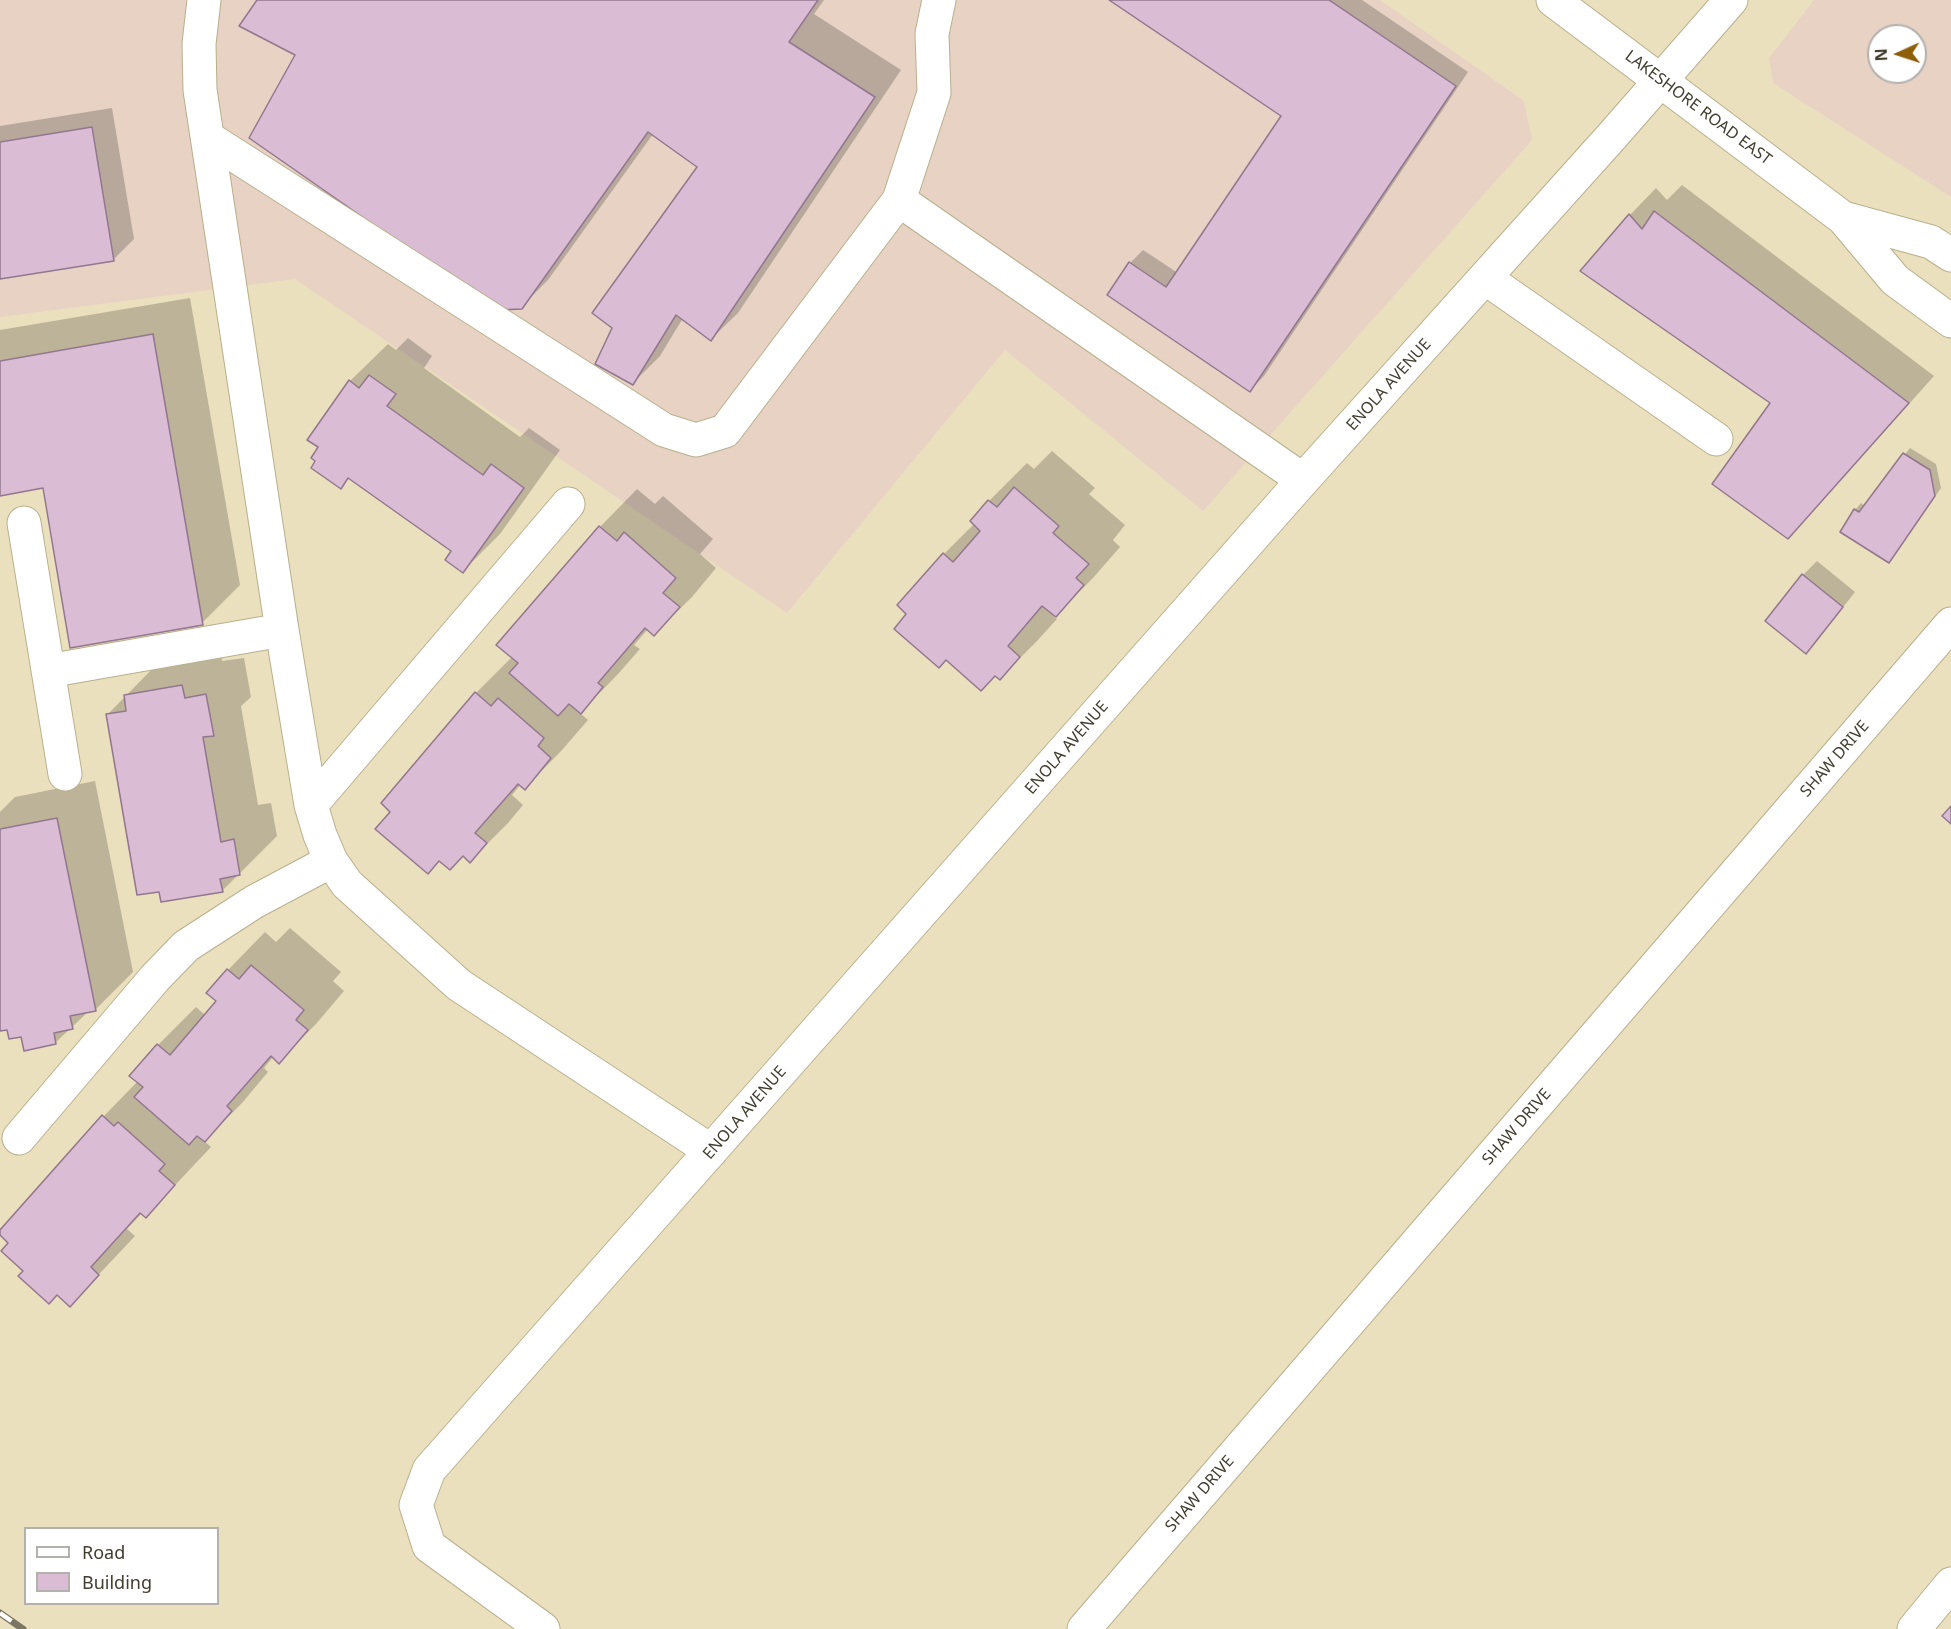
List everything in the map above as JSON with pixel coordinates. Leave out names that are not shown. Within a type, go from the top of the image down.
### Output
[{"type":"street","points":[[204,0],[199,44],[200,90],[282,630],[311,805],[331,861],[347,884],[459,985],[711,1151]]},
{"type":"street","points":[[208,138],[664,430],[696,440],[725,431],[898,200],[934,93],[932,34],[939,0]]},
{"type":"street","name":"LAKESHORE ROAD EAST","points":[[1553,0],[1843,218],[1895,280],[1951,321]]},
{"type":"street","name":"ENOLA AVENUE","points":[[543,1629],[429,1546],[416,1505],[429,1470],[1731,0]]},
{"type":"street","points":[[898,200],[1304,480]]},
{"type":"street","name":"LAKESHORE ROAD EAST","points":[[1843,218],[1931,242],[1951,255]]},
{"type":"street","points":[[1485,278],[1716,439]]},
{"type":"street","points":[[311,805],[568,504]]},
{"type":"street","points":[[24,523],[65,774]]},
{"type":"street","name":"SHAW DRIVE","points":[[1084,1629],[1951,624]]},
{"type":"street","points":[[48,671],[282,630]]},
{"type":"street","points":[[19,1138],[155,978],[186,946],[254,902],[331,861]]},
{"type":"street","points":[[1914,1629],[1951,1584]]},
{"type":"shaded area","points":[[0,0],[1380,0],[1524,101],[1532,140],[1203,511],[1005,350],[787,613],[295,279],[0,317]]},
{"type":"shaded area","points":[[1814,0],[1951,0],[1951,197],[1773,83],[1769,58]]},
{"type":"building","points":[[257,0],[818,0],[789,42],[875,97],[711,341],[676,315],[633,385],[595,364],[612,328],[592,313],[697,167],[648,132],[522,309],[496,310],[249,138],[295,55],[239,26]]},
{"type":"building","points":[[1109,0],[1329,0],[1456,86],[1250,392],[1107,295],[1129,262],[1166,287],[1281,116]]},
{"type":"building","points":[[92,127],[114,261],[0,279],[0,142]]},
{"type":"building","points":[[1654,211],[1909,403],[1788,539],[1712,484],[1770,403],[1580,271],[1629,214],[1642,229]]},
{"type":"building","points":[[153,334],[203,625],[70,648],[43,488],[0,496],[0,361]]},
{"type":"building","points":[[369,375],[396,394],[387,406],[483,475],[491,464],[524,488],[463,573],[445,560],[451,551],[348,478],[341,489],[311,468],[315,461],[311,458],[318,447],[307,440],[349,380],[359,388]]},
{"type":"building","points":[[1903,453],[1930,470],[1935,496],[1889,563],[1840,532],[1854,509],[1859,512]]},
{"type":"building","points":[[1014,487],[1059,526],[1053,533],[1089,564],[1076,578],[1084,585],[1056,617],[1042,606],[1008,646],[1020,657],[1000,680],[995,676],[981,691],[946,660],[939,668],[894,629],[906,614],[897,605],[943,553],[953,562],[980,531],[970,521],[988,500],[997,507]]},
{"type":"building","points":[[599,526],[617,541],[624,532],[676,578],[663,593],[680,607],[654,636],[645,628],[598,683],[603,687],[581,714],[569,704],[558,716],[509,673],[518,663],[496,645]]},
{"type":"building","points":[[1802,574],[1843,607],[1806,654],[1765,621]]},
{"type":"building","points":[[182,685],[185,698],[206,694],[214,736],[203,737],[221,842],[234,839],[240,875],[220,879],[223,892],[161,902],[159,892],[137,895],[106,714],[126,711],[124,695]]},
{"type":"building","points":[[475,692],[491,706],[498,698],[544,738],[538,746],[551,758],[525,790],[518,784],[475,833],[487,843],[470,863],[463,856],[450,870],[439,861],[428,874],[375,829],[390,812],[381,803]]},
{"type":"building","points":[[1951,806],[1951,824],[1942,816]]},
{"type":"building","points":[[57,818],[96,1011],[70,1016],[73,1029],[54,1033],[56,1044],[24,1051],[21,1037],[9,1039],[7,1030],[0,1031],[0,829]]},
{"type":"building","points":[[251,965],[304,1010],[296,1020],[308,1030],[279,1064],[271,1056],[227,1106],[232,1111],[205,1142],[197,1136],[189,1145],[134,1097],[143,1087],[129,1076],[157,1044],[170,1055],[216,1001],[206,993],[227,969],[239,979]]},
{"type":"building","points":[[102,1115],[114,1126],[118,1122],[165,1164],[159,1171],[175,1185],[146,1218],[140,1213],[91,1267],[99,1275],[70,1307],[57,1295],[49,1304],[18,1276],[23,1271],[1,1251],[8,1243],[0,1235],[0,1230]]},
{"type":"railway","points":[[0,1613],[23,1629]]}]
